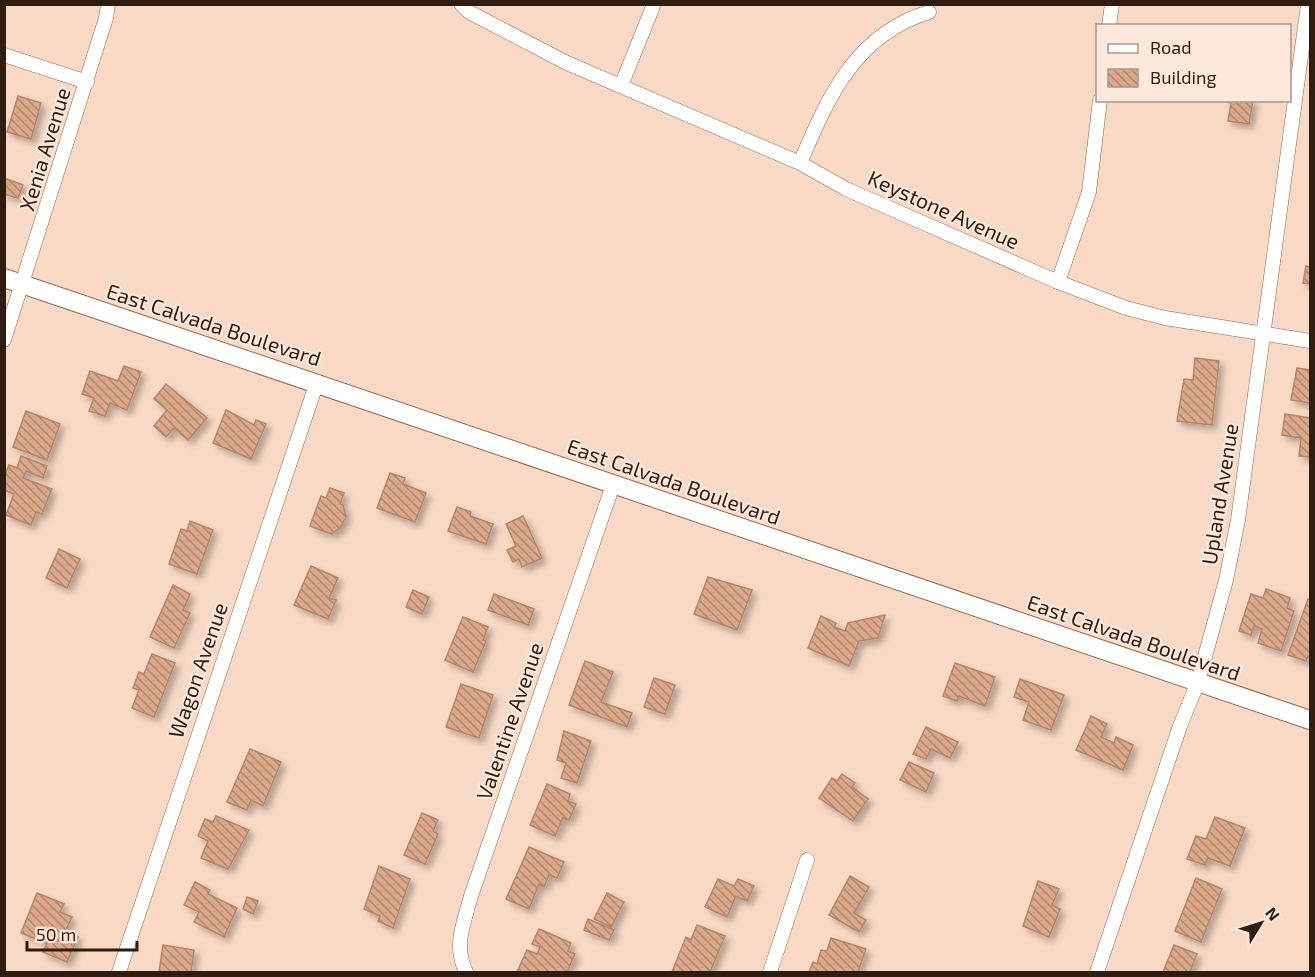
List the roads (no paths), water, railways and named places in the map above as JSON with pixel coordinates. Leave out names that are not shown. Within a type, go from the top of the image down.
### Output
[{"type":"main road","name":"East Calvada Boulevard","points":[[4,278],[1311,720]]},
{"type":"street","name":"Xenia Avenue","points":[[4,340],[87,82],[108,4]]},
{"type":"street","name":"Keystone Avenue","points":[[461,4],[469,12],[621,86],[800,163],[846,189],[1058,282],[1126,308],[1155,316],[1311,341]]},
{"type":"street","points":[[621,86],[654,4]]},
{"type":"street","points":[[1109,24],[1112,4]]},
{"type":"street","name":"Upland Avenue","points":[[1097,972],[1180,726],[1198,682],[1226,580],[1238,520],[1308,4]]},
{"type":"street","points":[[800,163],[830,94],[847,69],[898,25],[929,12]]},
{"type":"street","points":[[4,55],[87,82]]},
{"type":"street","points":[[1058,282],[1089,192],[1100,102]]},
{"type":"street","name":"Wagon Avenue","points":[[119,972],[317,382]]},
{"type":"street","name":"Valentine Avenue","points":[[466,972],[459,958],[458,942],[471,896],[613,485]]},
{"type":"street","points":[[770,972],[807,860]]}]
